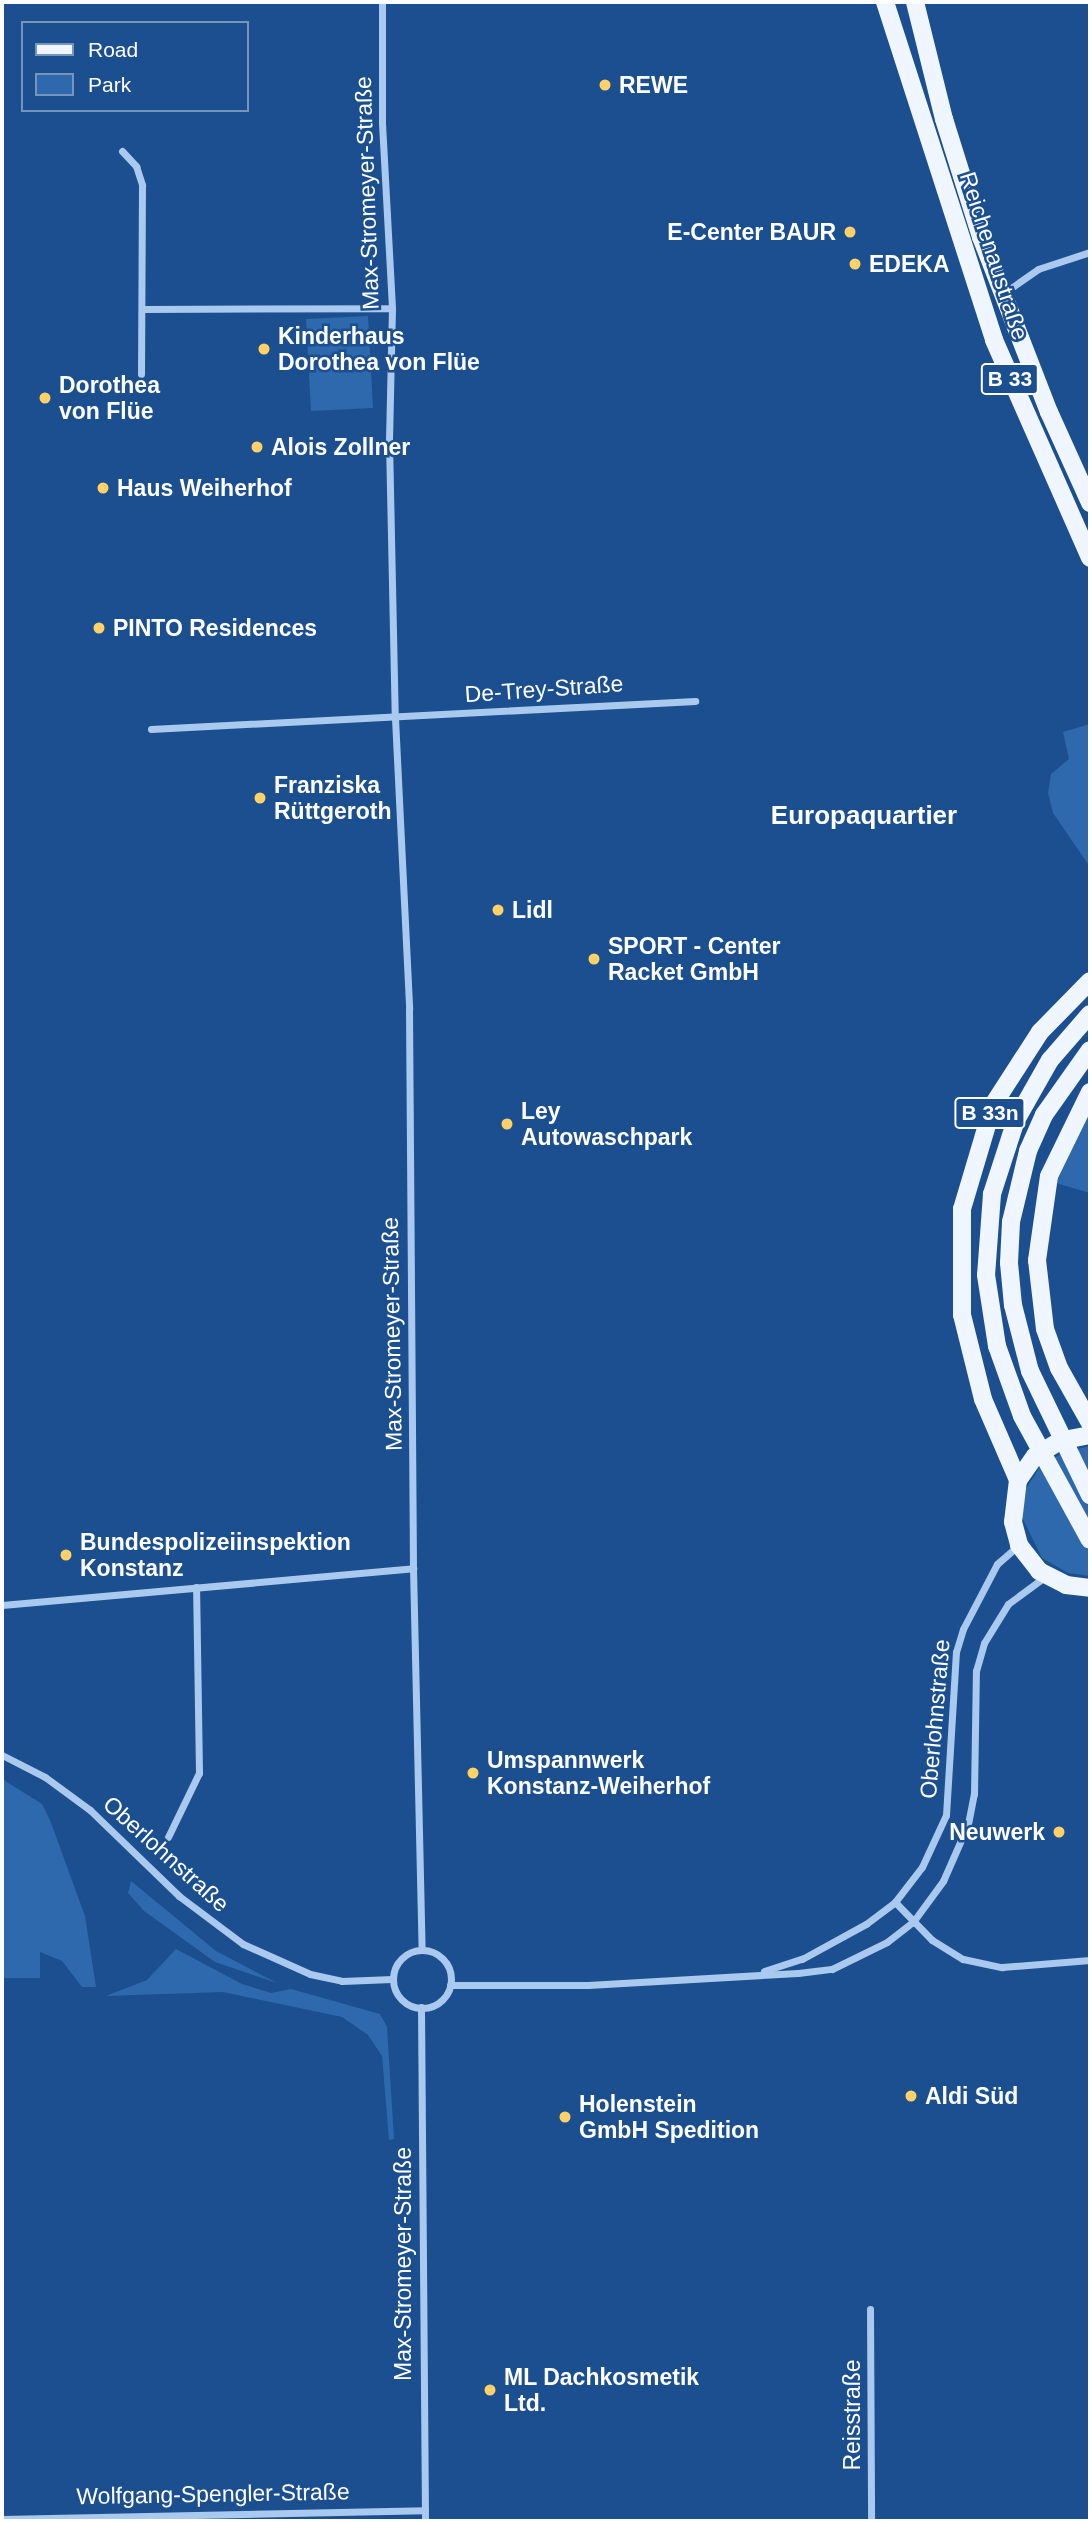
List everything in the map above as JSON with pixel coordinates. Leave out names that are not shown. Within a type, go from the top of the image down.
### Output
[{"type":"main road","name":"Reichenaustraße","points":[[886,2],[994,340],[1090,558]]},
{"type":"main road","name":"Reichenaustraße","points":[[915,2],[944,119],[981,237],[1049,412],[1090,503]]},
{"type":"main road","name":"B 33n","points":[[1018,1480],[983,1399],[962,1315],[959,1276],[962,1209],[993,1105],[1040,1032],[1090,981]]},
{"type":"main road","name":"B 33n","points":[[1090,1014],[1050,1060],[1016,1120],[992,1194],[986,1275],[997,1346],[1022,1416],[1090,1540]]},
{"type":"main road","name":"B 33n","points":[[1090,1050],[1044,1115],[1028,1151],[1011,1222],[1009,1263],[1016,1316],[1030,1371],[1090,1495]]},
{"type":"main road","points":[[1090,1092],[1066,1134],[1045,1189],[1037,1260],[1045,1329],[1066,1383],[1090,1423]]},
{"type":"main road","points":[[1066,1383],[1090,1402]]},
{"type":"main road","points":[[1089,1591],[1046,1576],[1019,1545],[1013,1522],[1018,1480],[1047,1447],[1090,1435]]},
{"type":"street","name":"Max-Stromeyer-Straße","points":[[382,2],[382,123],[391,308],[395,718],[409,1009],[413,1568],[422,1950]]},
{"type":"street","points":[[122,151],[136,166],[142,185],[144,309],[141,374]]},
{"type":"street","name":"Reichenaustraße","points":[[1012,288],[1038,269],[1090,252]]},
{"type":"street","points":[[144,309],[391,308]]},
{"type":"street","name":"De-Trey-Straße","points":[[395,718],[695,701]]},
{"type":"street","points":[[151,729],[395,718]]},
{"type":"street","name":"Oberlohnstraße","points":[[749,1975],[832,1944],[895,1902],[928,1857],[946,1815],[956,1652],[962,1629],[997,1564],[1019,1545]]},
{"type":"street","points":[[2,1605],[413,1568]]},
{"type":"street","name":"Oberlohnstraße","points":[[450,1985],[588,1985],[832,1969],[874,1950],[913,1922],[943,1881],[968,1824],[974,1794],[976,1671],[984,1643],[1008,1604],[1046,1576]]},
{"type":"street","points":[[168,1837],[199,1773],[196,1587]]},
{"type":"street","name":"Oberlohnstraße","points":[[2,1755],[45,1777],[90,1810],[155,1874],[212,1924],[278,1962],[342,1981],[393,1979]]},
{"type":"street","points":[[895,1902],[945,1950],[984,1964],[1090,1960]]},
{"type":"street","points":[[422,1950],[444,1961],[450,1985],[442,1999],[421,2007],[401,1999],[393,1979],[401,1958],[422,1950]]},
{"type":"street","name":"Max-Stromeyer-Straße","points":[[421,2007],[425,2521]]},
{"type":"street","name":"Reisstraße","points":[[870,2309],[872,2521]]},
{"type":"street","name":"Wolfgang-Spengler-Straße","points":[[2,2519],[425,2510]]},
{"type":"green space","points":[[368,316],[373,408],[311,411],[306,319]]},
{"type":"green space","points":[[1090,724],[1090,867],[1053,813],[1048,793],[1051,774],[1069,759],[1063,732]]},
{"type":"green space","points":[[1090,1113],[1090,1193],[1056,1183]]},
{"type":"green space","points":[[1090,1446],[1090,1576],[1068,1573],[1042,1558],[1022,1517],[1026,1489],[1041,1465],[1065,1452]]},
{"type":"green space","points":[[2,1779],[42,1804],[50,1820],[85,1916],[96,1987],[82,1987],[62,1961],[40,1952],[40,1978],[2,1978]]},
{"type":"green space","points":[[131,1881],[216,1951],[277,1983],[215,1962],[144,1911],[128,1893]]},
{"type":"green space","points":[[176,1949],[242,1984],[271,1993],[291,1989],[380,2014],[387,2027],[394,2139],[389,2140],[382,2056],[368,2035],[342,2017],[223,1992],[106,1996],[147,1980]]},
{"type":"place","name":"REWE","points":[[605,85]]},
{"type":"place","name":"E-Center BAUR","points":[[850,232]]},
{"type":"place","name":"EDEKA","points":[[855,264]]},
{"type":"place","name":"Kinderhaus Dorothea von Flüe","points":[[264,349]]},
{"type":"place","name":"Dorothea von Flüe","points":[[45,398]]},
{"type":"place","name":"Alois Zollner","points":[[257,447]]},
{"type":"place","name":"Haus Weiherhof","points":[[103,488]]},
{"type":"place","name":"PINTO Residences","points":[[99,628]]},
{"type":"place","name":"Franziska Rüttgeroth","points":[[260,798]]},
{"type":"place","name":"Lidl","points":[[498,910]]},
{"type":"place","name":"SPORT - Center Racket GmbH","points":[[594,959]]},
{"type":"place","name":"Ley Autowaschpark","points":[[507,1124]]},
{"type":"place","name":"Bundespolizeiinspektion Konstanz","points":[[66,1555]]},
{"type":"place","name":"Umspannwerk Konstanz-Weiherhof","points":[[473,1773]]},
{"type":"place","name":"Neuwerk","points":[[1059,1832]]},
{"type":"place","name":"Aldi Süd","points":[[911,2096]]},
{"type":"place","name":"Holenstein GmbH Spedition","points":[[565,2117]]},
{"type":"place","name":"ML Dachkosmetik Ltd.","points":[[490,2390]]},
{"type":"district","name":"Europaquartier","points":[[864,816]]}]
